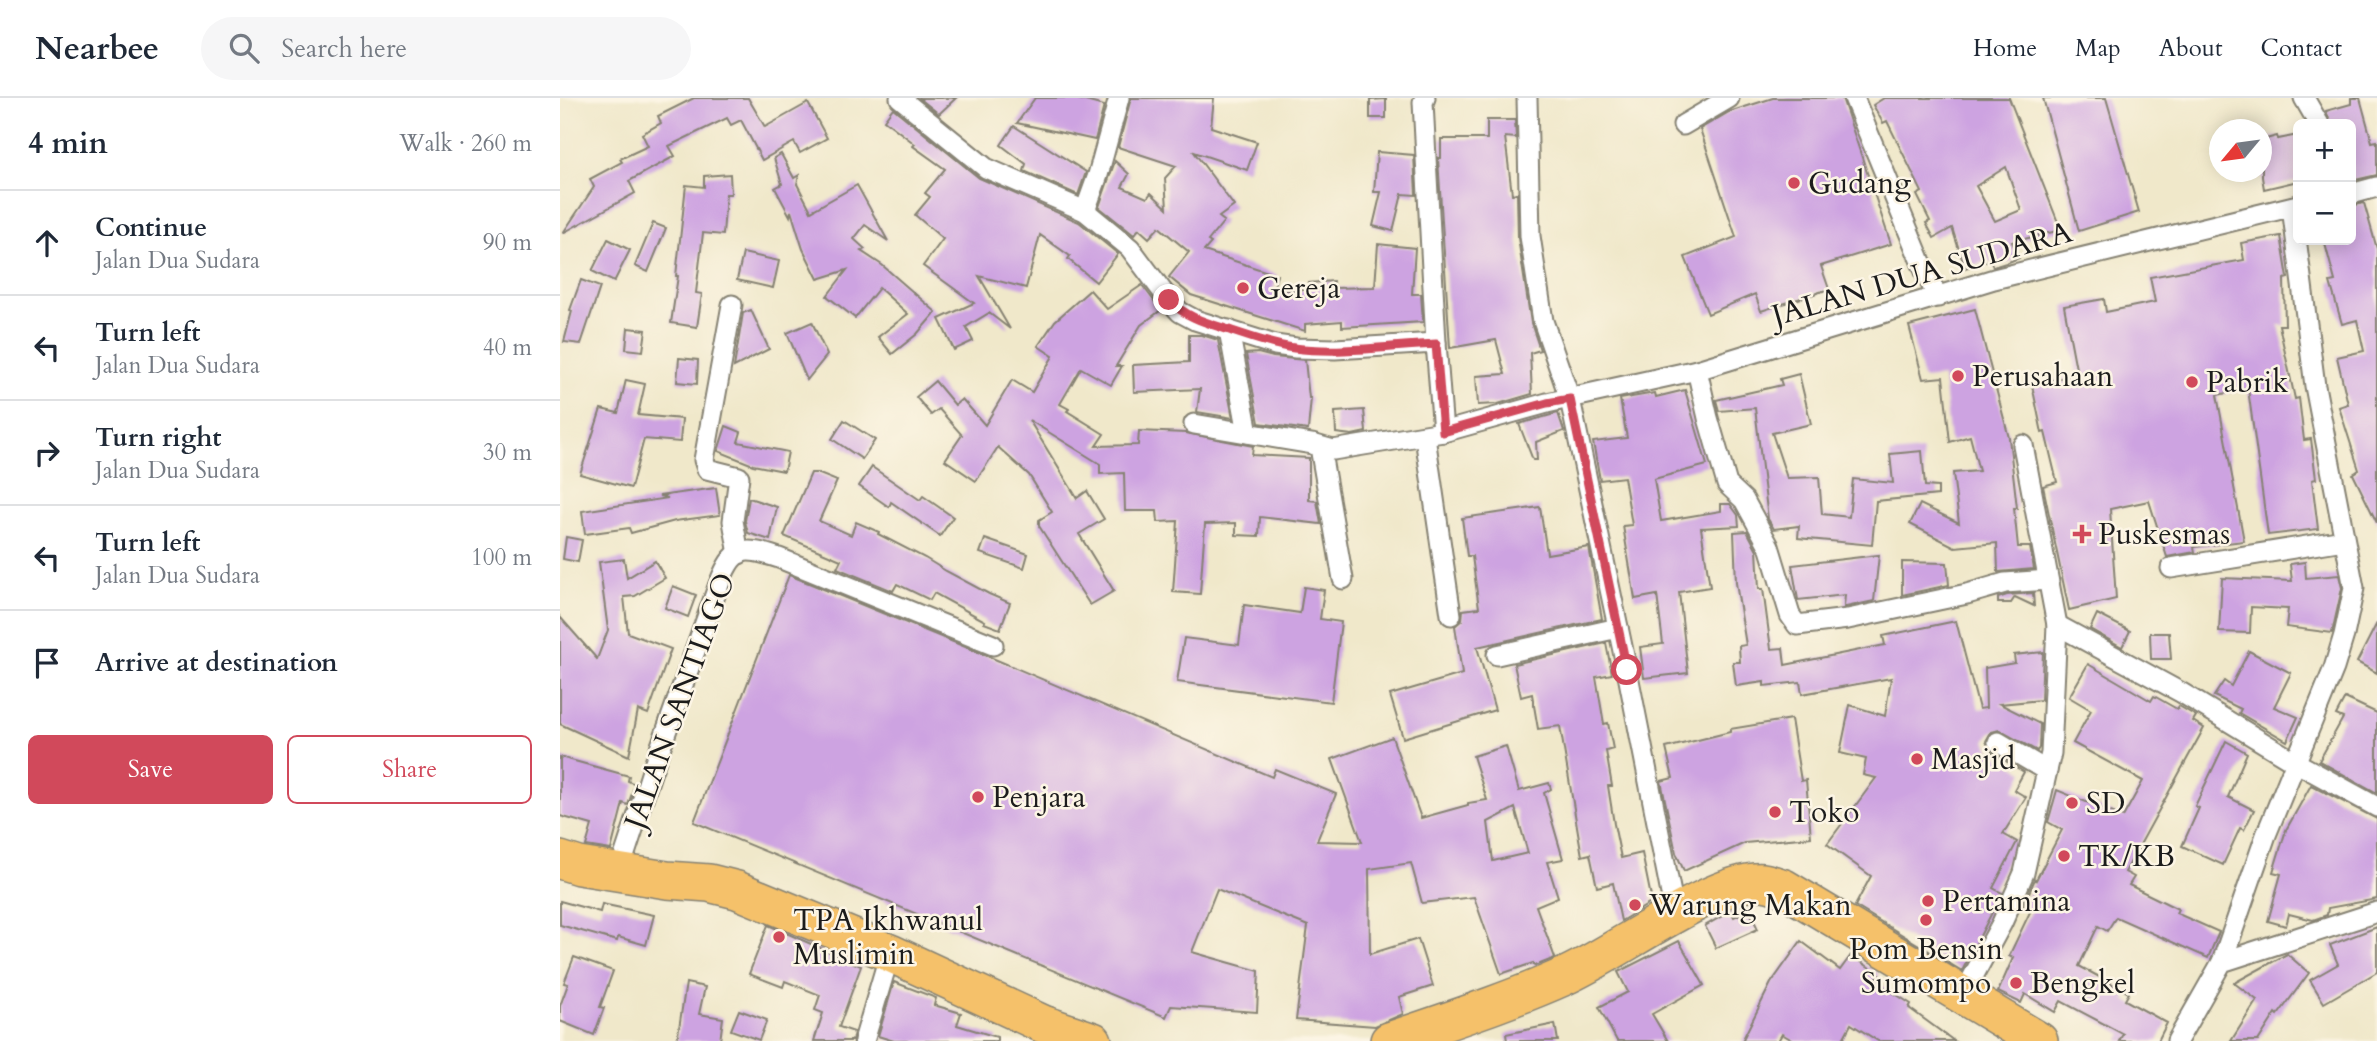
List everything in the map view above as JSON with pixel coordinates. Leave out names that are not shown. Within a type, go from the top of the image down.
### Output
[{"type":"highway","name":"JALAN SANTIAGO","points":[[560,860],[579,866],[667,880],[709,883],[737,890],[890,953],[1043,1024],[1093,1041]]},
{"type":"highway","points":[[1389,1041],[1564,977],[1675,914],[1742,885],[1763,882],[1784,888],[2034,1040]]},
{"type":"street","points":[[900,98],[986,168],[1085,211],[1130,248],[1180,312],[1195,320],[1275,345],[1296,348],[1335,349],[1436,344]]},
{"type":"street","points":[[1085,211],[1119,98]]},
{"type":"street","points":[[1425,98],[1423,102],[1436,344],[1434,434],[1451,615]]},
{"type":"street","points":[[1527,98],[1530,236],[1543,321],[1570,399],[1675,914]]},
{"type":"street","points":[[1684,125],[1729,98]]},
{"type":"street","points":[[1854,98],[1926,274],[1938,297]]},
{"type":"street","points":[[2304,98],[2316,119]]},
{"type":"street","points":[[2356,193],[2377,190]]},
{"type":"street","name":"JALAN DUA SUDARA","points":[[1194,424],[1312,443],[1333,450],[1434,434],[1547,403],[1697,370],[1994,279],[2293,207]]},
{"type":"street","points":[[2177,1041],[2221,962],[2295,762],[2334,668],[2354,587],[2315,386],[2299,245]]},
{"type":"street","points":[[732,306],[704,460],[707,469],[739,477],[733,522],[738,554]]},
{"type":"street","points":[[1229,330],[1248,433]]},
{"type":"street","points":[[1697,370],[1707,418],[1727,484],[1744,500],[1769,546],[1790,615],[1797,625],[1849,619],[1967,594],[2005,583],[2048,580]]},
{"type":"street","points":[[1963,995],[2002,922],[2024,873],[2051,753],[2057,625],[2023,445]]},
{"type":"street","points":[[1320,447],[1343,579]]},
{"type":"street","points":[[2171,568],[2344,540]]},
{"type":"street","name":"JALAN SANTIAGO","points":[[619,872],[719,584],[726,567],[738,554],[753,550],[779,558],[993,645]]},
{"type":"street","points":[[2057,625],[2182,693],[2295,762],[2377,807]]},
{"type":"street","points":[[1497,655],[1618,628]]},
{"type":"street","points":[[1998,742],[2047,771]]},
{"type":"street","points":[[2221,962],[2377,912]]},
{"type":"street","points":[[864,1041],[890,953]]},
{"type":"building","points":[[694,98],[748,98],[765,127],[808,103],[827,138],[800,153],[794,142],[762,160],[741,120],[731,125],[727,118],[669,146],[675,156],[629,181],[635,193],[563,233],[594,187],[590,179],[622,162],[620,159],[648,146],[642,134],[661,123],[658,116]]},
{"type":"building","points":[[919,98],[956,98],[939,114]]},
{"type":"building","points":[[1035,98],[1074,98],[1104,106],[1095,140],[1017,123]]},
{"type":"building","points":[[1131,98],[1214,98],[1211,127],[1257,142],[1247,170],[1194,152],[1234,206],[1219,217],[1224,221],[1208,241],[1211,243],[1204,251],[1277,275],[1273,290],[1310,290],[1309,283],[1333,281],[1334,288],[1375,287],[1378,244],[1415,248],[1412,294],[1421,294],[1423,322],[1342,327],[1342,321],[1305,324],[1305,331],[1191,295],[1169,277],[1189,252],[1159,227],[1149,238],[1139,229],[1134,235],[1099,207],[1115,161],[1129,174],[1122,187],[1147,198],[1151,193],[1167,208],[1165,178],[1176,166],[1118,147]]},
{"type":"building","name":"Gudang","points":[[1773,98],[1842,98],[1891,244],[1821,266],[1829,289],[1761,311],[1755,294],[1708,314],[1685,257],[1736,237],[1700,129],[1729,112]]},
{"type":"building","points":[[1884,98],[2009,98],[2061,230],[2012,242],[2019,258],[1993,267],[1990,260],[1965,268],[1952,228],[1934,238],[1926,223],[1930,221],[1917,195],[1922,192],[1887,121],[1883,123],[1873,105]],"holes":[[[2006,167],[2021,210],[1995,221],[1976,186]]]},
{"type":"building","points":[[2043,98],[2106,98],[2139,212],[2079,231]]},
{"type":"building","points":[[2351,98],[2360,98],[2372,142],[2377,141],[2377,175],[2356,180],[2356,119],[2329,119],[2326,111],[2351,104]]},
{"type":"building","points":[[1386,99],[1386,118],[1370,118],[1370,100]]},
{"type":"building","points":[[893,108],[979,178],[1079,222],[1118,254],[1096,282],[1068,259],[1070,256],[1040,235],[1026,288],[979,276],[1010,329],[989,313],[966,327],[973,341],[954,350],[939,319],[974,303],[923,266],[943,239],[915,215],[930,197],[925,193],[945,169],[913,146],[915,144],[884,120]]},
{"type":"building","points":[[1487,120],[1515,120],[1516,138],[1505,137],[1512,194],[1517,193],[1518,238],[1531,323],[1540,350],[1530,353],[1532,394],[1498,404],[1478,405],[1476,376],[1505,374],[1496,340],[1450,348],[1438,158],[1441,158],[1441,139],[1487,139]]},
{"type":"building","points":[[1014,126],[1086,172],[1078,195],[1024,171],[1026,164],[1001,145]]},
{"type":"building","points":[[2277,136],[2278,139],[2293,136],[2293,182],[2264,189],[2263,182],[2272,182],[2272,137]]},
{"type":"building","points":[[1377,152],[1414,155],[1416,195],[1402,194],[1393,231],[1373,226],[1381,192],[1374,192]]},
{"type":"building","points":[[781,154],[794,178],[799,175],[797,184],[811,211],[857,185],[888,241],[865,225],[854,239],[865,249],[861,251],[882,265],[936,312],[917,334],[892,354],[878,337],[908,314],[879,288],[855,318],[827,296],[847,270],[818,279],[803,249],[791,211],[790,216],[775,188],[782,184],[774,158]]},
{"type":"building","points":[[730,174],[731,194],[726,194],[723,235],[703,233],[696,293],[702,294],[697,327],[671,323],[686,185],[704,187],[704,176]]},
{"type":"building","points":[[2364,203],[2377,249],[2377,523],[2353,474],[2359,470],[2339,407],[2348,404],[2337,357],[2364,351],[2357,320],[2342,324],[2330,282],[2335,281],[2325,245],[2356,245],[2356,205]]},
{"type":"building","points":[[653,223],[666,228],[648,272],[635,266]]},
{"type":"building","points":[[2281,236],[2288,278],[2284,279],[2285,325],[2279,325],[2295,399],[2299,398],[2304,440],[2311,439],[2316,479],[2312,480],[2318,529],[2268,535],[2248,389],[2217,395],[2244,541],[2194,547],[2195,552],[2167,557],[2149,501],[2110,509],[2116,599],[2069,610],[2043,486],[2057,482],[2045,432],[2042,433],[2032,385],[2077,374],[2064,306],[2104,299],[2106,312],[2155,302],[2150,277],[2244,260],[2241,243]]},
{"type":"building","points":[[608,239],[630,250],[614,282],[592,271]]},
{"type":"building","points":[[743,253],[779,261],[773,288],[737,280]]},
{"type":"building","points":[[581,280],[600,287],[581,344],[564,342],[572,311],[570,310]]},
{"type":"building","points":[[1142,285],[1161,310],[1141,325],[1116,366],[1122,366],[1111,385],[1081,368],[1060,404],[1104,434],[1096,446],[1138,445],[1139,431],[1186,433],[1253,446],[1252,455],[1309,458],[1309,500],[1317,501],[1321,524],[1260,517],[1259,536],[1236,535],[1236,523],[1205,524],[1200,594],[1173,592],[1178,521],[1158,522],[1157,511],[1125,511],[1124,473],[1100,474],[1100,464],[1029,420],[1077,498],[1087,491],[1104,519],[1079,534],[1114,591],[1090,605],[1039,526],[1039,520],[1052,512],[1029,475],[998,447],[976,481],[945,460],[962,435],[939,409],[931,415],[916,397],[935,381],[955,405],[962,399],[985,425],[1012,380],[1032,392],[1053,356],[1038,346],[1055,321],[1090,290],[1107,309]]},
{"type":"building","points":[[1975,309],[2009,438],[2017,508],[2014,508],[2018,547],[2030,547],[2034,569],[1998,572],[1997,543],[1955,547],[1910,524],[1920,504],[1959,523],[1953,473],[1979,471],[1970,436],[1950,442],[1943,377],[1923,379],[1909,326]]},
{"type":"building","points":[[751,310],[769,349],[734,367],[743,313]]},
{"type":"building","points":[[812,322],[827,355],[807,380],[787,333]]},
{"type":"building","points":[[628,328],[646,330],[643,351],[626,349]]},
{"type":"building","points":[[1189,335],[1202,335],[1218,340],[1233,418],[1197,412],[1200,389],[1134,392],[1133,365],[1189,362]]},
{"type":"building","points":[[1258,353],[1305,360],[1311,398],[1308,430],[1259,423],[1246,354]]},
{"type":"building","points":[[679,358],[698,360],[697,384],[677,382]]},
{"type":"building","points":[[1799,374],[1811,424],[1772,433],[1787,478],[1819,477],[1822,514],[1849,517],[1853,479],[1893,483],[1890,454],[1922,451],[1925,486],[1938,487],[1938,495],[1876,501],[1872,545],[1798,538],[1799,526],[1774,529],[1768,519],[1755,408],[1719,411],[1716,400],[1782,385],[1780,379]]},
{"type":"building","points":[[626,380],[645,384],[638,415],[682,419],[680,442],[644,439],[631,488],[580,474],[601,409],[618,413]]},
{"type":"building","points":[[1685,390],[1707,465],[1654,479],[1661,521],[1721,511],[1721,504],[1730,504],[1738,515],[1739,526],[1701,528],[1710,587],[1679,592],[1688,673],[1644,678],[1640,647],[1663,644],[1657,595],[1635,599],[1623,526],[1632,525],[1624,477],[1600,480],[1593,442],[1627,438],[1620,399],[1655,393],[1656,397]]},
{"type":"building","points":[[1364,410],[1366,432],[1352,435],[1336,433],[1335,412]]},
{"type":"building","points":[[1558,413],[1564,431],[1536,442],[1537,460],[1533,460],[1519,424]]},
{"type":"building","points":[[844,420],[875,440],[862,459],[832,439]]},
{"type":"building","points":[[726,426],[741,432],[738,442],[788,452],[784,471],[753,465],[718,451]]},
{"type":"building","points":[[872,467],[920,500],[923,496],[953,517],[940,536],[891,502],[889,507],[859,486]]},
{"type":"building","points":[[811,473],[837,481],[819,521],[851,535],[856,522],[1010,603],[1000,629],[984,623],[985,621],[934,593],[930,600],[897,584],[893,591],[837,568],[841,560],[784,536]]},
{"type":"building","points":[[716,488],[720,515],[675,521],[631,533],[629,528],[585,534],[582,511]]},
{"type":"building","points":[[749,498],[777,507],[770,540],[748,533],[745,521]]},
{"type":"building","points":[[1540,507],[1547,554],[1589,547],[1602,619],[1477,647],[1495,710],[1403,738],[1390,695],[1462,674],[1455,626],[1462,620],[1463,610],[1479,608],[1472,556],[1467,556],[1462,518]]},
{"type":"building","points":[[1747,531],[1757,550],[1759,589],[1763,589],[1771,649],[1783,648],[1785,665],[1885,645],[1883,636],[1956,621],[1979,709],[1986,708],[1985,668],[2015,663],[2014,655],[2043,652],[2041,700],[2000,704],[2040,724],[2039,748],[2037,751],[1999,730],[1991,732],[1986,741],[1991,752],[2024,772],[2014,790],[2026,797],[2003,834],[2017,842],[1993,888],[2002,893],[1962,971],[1855,906],[1871,876],[1827,844],[1876,778],[1863,775],[1866,759],[1840,753],[1850,705],[1885,716],[1891,678],[1802,694],[1800,682],[1764,686],[1764,682],[1736,686],[1733,662],[1740,662],[1739,646],[1746,645],[1736,583],[1734,532]]},
{"type":"building","points":[[566,537],[582,540],[578,562],[563,559]]},
{"type":"building","points":[[985,539],[1028,554],[1024,568],[980,553]]},
{"type":"building","points":[[1879,555],[1874,601],[1844,607],[1845,595],[1798,600],[1792,565]]},
{"type":"building","points":[[624,559],[627,578],[655,561],[665,578],[635,596],[624,597],[628,633],[671,649],[648,714],[638,710],[629,756],[560,724],[560,617],[597,659],[608,630],[599,562]]},
{"type":"building","points":[[1902,562],[1947,563],[1949,585],[1902,595]]},
{"type":"building","points":[[2305,562],[2306,578],[2339,575],[2342,588],[2332,633],[2286,627],[2288,609],[2251,607],[2250,633],[2219,632],[2222,578],[2292,581],[2290,564]]},
{"type":"building","name":"Penjara","points":[[789,575],[1272,777],[1275,769],[1336,794],[1317,841],[1362,842],[1332,759],[1392,737],[1421,818],[1468,803],[1487,800],[1473,756],[1506,746],[1519,791],[1549,783],[1551,789],[1544,793],[1563,859],[1547,862],[1558,897],[1536,906],[1555,958],[1501,974],[1474,897],[1422,903],[1411,863],[1369,869],[1370,954],[1418,939],[1433,986],[1399,997],[1403,1014],[1375,1026],[1296,1020],[1308,926],[1217,889],[1192,952],[1259,971],[1257,1012],[1171,1006],[1166,1017],[694,822]],"holes":[[[1515,808],[1528,853],[1493,861],[1488,822]]]},
{"type":"building","points":[[673,586],[696,595],[688,617],[665,608]]},
{"type":"building","points":[[1304,587],[1324,590],[1320,619],[1341,622],[1331,702],[1177,682],[1184,638],[1239,645],[1244,605],[1300,613]]},
{"type":"building","points":[[2033,593],[2034,606],[2015,597],[2011,603],[1998,603],[1998,598],[2007,595]]},
{"type":"building","points":[[2097,614],[2130,631],[2122,647],[2090,629]]},
{"type":"building","points":[[2377,623],[2377,673],[2357,662]]},
{"type":"building","points":[[2150,633],[2169,633],[2171,659],[2151,659]]},
{"type":"building","points":[[1606,643],[1612,674],[1596,677],[1604,724],[1608,723],[1613,749],[1606,751],[1612,786],[1608,786],[1614,824],[1621,858],[1642,853],[1652,902],[1621,921],[1613,883],[1597,887],[1590,854],[1582,856],[1560,726],[1538,729],[1532,694],[1521,697],[1514,664]]},
{"type":"building","points":[[2249,651],[2291,673],[2274,707],[2298,717],[2287,741],[2239,713],[2241,709],[2214,696],[2224,681],[2231,686]]},
{"type":"building","points":[[2088,664],[2151,701],[2154,696],[2177,709],[2179,706],[2196,716],[2193,721],[2204,728],[2125,872],[2134,877],[2129,885],[2178,909],[2176,913],[2219,932],[2208,958],[2116,917],[2107,931],[2098,926],[2079,966],[2129,993],[2125,1000],[2167,1023],[2158,1041],[2119,1041],[2123,1034],[2061,1001],[2055,1012],[2025,994],[2021,1003],[1998,992],[2013,958],[2009,956],[2031,910],[2023,906],[2062,830],[2048,822],[2057,790],[2123,817],[2143,781],[2073,743],[2091,710],[2069,697]]},
{"type":"building","points":[[2345,698],[2377,713],[2377,793],[2319,761],[2343,718],[2336,715]]},
{"type":"building","points":[[1791,719],[1801,781],[1806,780],[1811,837],[1745,843],[1684,871],[1676,853],[1661,781],[1673,778],[1666,748],[1730,732],[1730,729]]},
{"type":"building","points":[[2226,741],[2247,753],[2228,797],[2254,810],[2244,830],[2240,828],[2223,865],[2182,846],[2199,808],[2195,806]]},
{"type":"building","points":[[560,757],[629,776],[628,781],[635,784],[628,805],[623,803],[611,850],[586,846],[592,825],[560,816]]},
{"type":"building","points":[[2311,785],[2377,819],[2377,899],[2328,908],[2327,915],[2313,920],[2289,914],[2286,926],[2268,921],[2281,874],[2273,872],[2286,830]]},
{"type":"building","points":[[560,901],[600,912],[602,904],[654,915],[646,945],[618,937],[617,941],[560,925]]},
{"type":"building","points":[[1749,910],[1758,929],[1716,948],[1705,926],[1731,911],[1734,917]]},
{"type":"building","points":[[768,925],[861,966],[839,1027],[854,1032],[852,1041],[814,1041],[823,1013],[815,1010],[820,995],[785,981],[783,987],[749,974]]},
{"type":"building","points":[[2377,927],[2377,972],[2324,1003],[2310,980],[2338,964],[2330,945]]},
{"type":"building","points":[[1679,941],[1704,985],[1652,1014],[1668,1041],[1617,1041],[1599,1007],[1628,992],[1618,972]]},
{"type":"building","points":[[1801,941],[1840,970],[1851,955],[1879,974],[1875,981],[1911,1004],[1909,1008],[1954,1041],[1878,1041],[1851,1024],[1842,1041],[1794,1041],[1782,1034],[1778,1041],[1742,1041],[1771,983]]},
{"type":"building","points":[[2287,954],[2309,973],[2278,1015],[2276,1013],[2258,1041],[2231,1041],[2257,1000],[2234,983]]},
{"type":"building","points":[[574,957],[613,971],[600,1007],[604,1008],[594,1035],[560,1021],[560,1006],[568,984],[564,983]]},
{"type":"building","points":[[894,982],[936,998],[934,1005],[961,1013],[957,1025],[997,1037],[997,1041],[894,1041],[878,1036]]},
{"type":"building","points":[[686,983],[705,987],[699,1014],[723,1018],[720,1041],[677,1041]]},
{"type":"building","points":[[739,1010],[767,1020],[759,1040],[731,1030]]},
{"type":"building","points":[[1555,1024],[1558,1041],[1507,1041],[1506,1034]]},
{"type":"place","name":"Gudang","points":[[1794,183]]},
{"type":"place","name":"Gereja","points":[[1243,288]]},
{"type":"place","name":"Perusahaan","points":[[1958,376]]},
{"type":"place","name":"Pabrik","points":[[2192,382]]},
{"type":"place","name":"Puskesmas","points":[[2082,534]]},
{"type":"place","name":"Masjid","points":[[1917,759]]},
{"type":"place","name":"Penjara","points":[[978,797]]},
{"type":"place","name":"SD","points":[[2072,803]]},
{"type":"place","name":"Toko","points":[[1775,812]]},
{"type":"place","name":"TK/KB","points":[[2064,856]]},
{"type":"place","name":"Pertamina","points":[[1928,901]]},
{"type":"place","name":"Warung Makan","points":[[1635,905]]},
{"type":"place","name":"Pom Bensin Sumompo","points":[[1926,920]]},
{"type":"place","name":"TPA Ikhwanul Muslimin","points":[[779,937]]},
{"type":"place","name":"Bengkel","points":[[2016,983]]},
{"type":"route","points":[[1169,300],[1180,312],[1195,320],[1275,345],[1335,349],[1436,344],[1443,432],[1570,399],[1627,670]]}]
